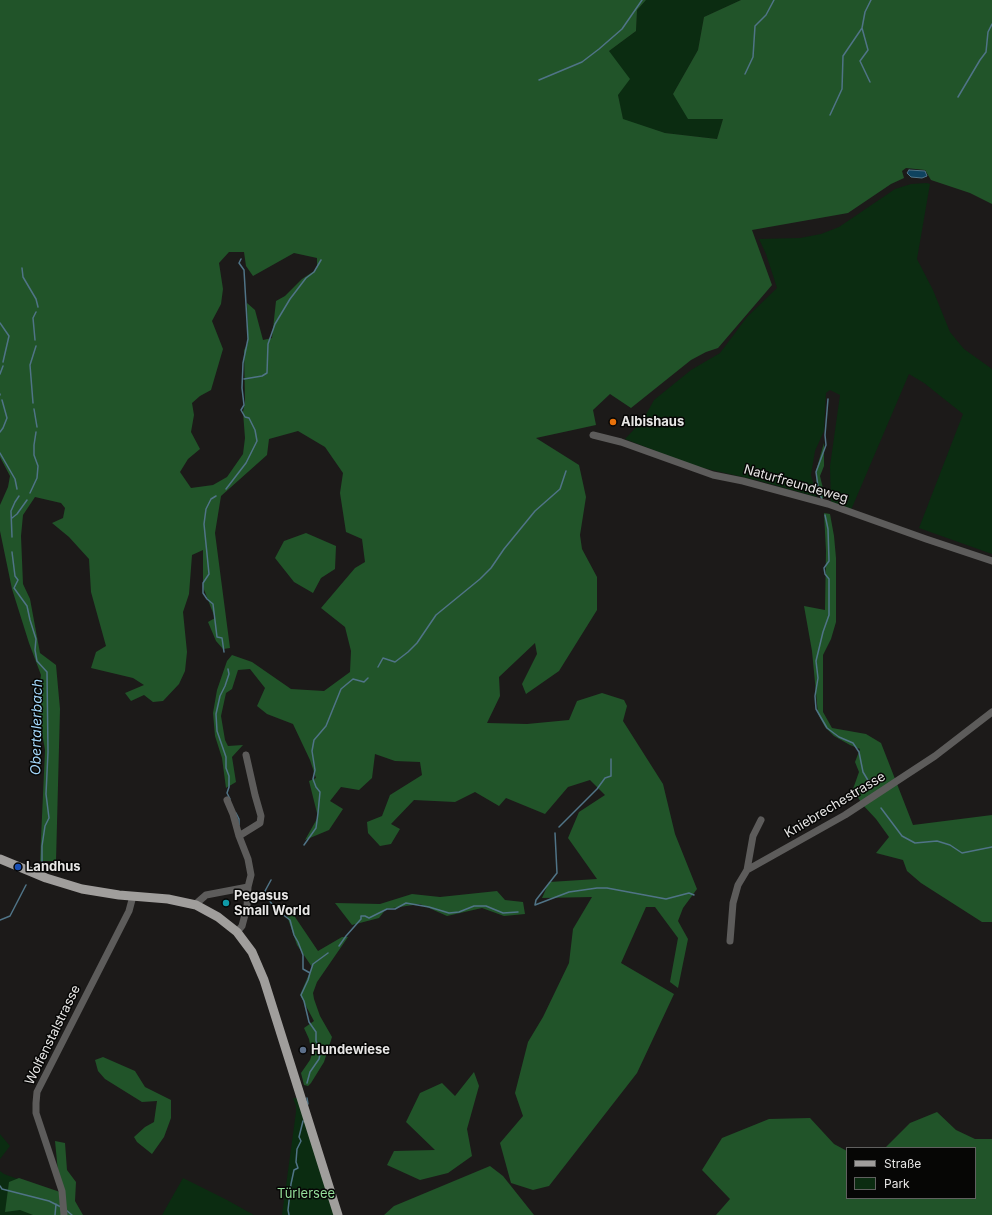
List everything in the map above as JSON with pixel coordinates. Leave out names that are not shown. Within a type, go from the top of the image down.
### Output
[{"type":"main road","points":[[0,859],[64,885],[100,893],[168,899],[196,905],[218,917],[237,932],[252,952],[264,980],[338,1215]]},
{"type":"street","name":"Naturfreundeweg","points":[[592,435],[621,442],[713,475],[751,483],[828,504],[926,540],[992,561]]},
{"type":"street","name":"Kniebrechestrasse","points":[[747,870],[845,815],[935,756],[992,712]]},
{"type":"street","points":[[240,836],[260,824],[261,816],[246,755]]},
{"type":"street","points":[[227,800],[248,859],[251,875],[248,887],[247,907],[242,926],[237,932]]},
{"type":"street","points":[[730,941],[733,903],[738,885],[747,870],[753,836],[761,820]]},
{"type":"street","points":[[196,905],[206,895],[248,887]]},
{"type":"street","name":"Wolfenstalstrasse","points":[[64,1210],[59,1178],[36,1113],[37,1092],[129,910],[133,896]]},
{"type":"green space","points":[[0,0],[646,0],[637,10],[636,31],[609,51],[630,79],[618,95],[623,119],[665,133],[717,139],[723,119],[688,119],[673,94],[698,50],[704,17],[741,0],[992,0],[992,204],[970,193],[931,180],[925,170],[906,168],[902,171],[904,178],[891,184],[848,213],[752,230],[772,285],[718,348],[706,352],[691,360],[631,408],[610,394],[593,410],[596,425],[536,438],[579,465],[586,497],[580,535],[582,549],[597,577],[597,610],[559,671],[526,694],[522,684],[537,654],[535,643],[499,677],[500,696],[487,723],[527,724],[569,720],[577,701],[602,693],[624,700],[627,706],[623,721],[663,784],[675,834],[697,889],[683,908],[678,921],[688,939],[678,988],[670,982],[678,938],[655,907],[646,907],[621,963],[674,994],[637,1073],[549,1186],[533,1190],[511,1183],[500,1143],[523,1116],[515,1093],[528,1042],[543,1017],[569,963],[573,929],[592,897],[542,898],[549,882],[597,879],[568,838],[579,812],[605,795],[590,780],[568,787],[545,814],[506,798],[499,806],[475,792],[455,802],[414,800],[391,824],[400,829],[391,844],[380,846],[368,833],[367,822],[382,816],[390,795],[422,775],[420,762],[395,761],[375,754],[372,778],[359,790],[341,787],[330,801],[343,809],[329,830],[305,840],[318,817],[309,781],[316,778],[310,760],[293,724],[267,714],[257,706],[265,688],[250,669],[238,670],[232,689],[226,693],[221,716],[225,740],[228,746],[243,745],[232,757],[236,782],[226,788],[222,758],[215,736],[213,713],[217,690],[227,661],[232,655],[252,662],[291,689],[324,691],[350,672],[351,651],[345,627],[321,608],[355,568],[365,562],[362,539],[346,532],[340,493],[343,473],[325,447],[298,431],[269,439],[267,455],[221,496],[215,533],[230,648],[223,649],[216,641],[208,622],[215,618],[203,587],[203,550],[192,555],[189,594],[183,612],[187,652],[185,671],[179,684],[163,701],[153,702],[144,695],[131,701],[125,693],[144,685],[133,678],[91,668],[96,652],[106,646],[91,592],[89,559],[69,537],[52,523],[63,518],[65,508],[61,503],[35,497],[23,515],[21,536],[23,584],[30,599],[40,653],[56,665],[60,709],[56,861],[40,861],[45,750],[37,704],[41,675],[12,589],[0,531],[0,505],[8,487],[10,476],[0,457]],"holes":[[[229,252],[244,252],[246,266],[253,276],[294,253],[317,258],[317,269],[302,279],[285,296],[276,301],[272,338],[263,340],[255,310],[247,303],[248,343],[244,350],[245,402],[243,412],[245,438],[243,454],[227,477],[213,485],[191,488],[180,472],[188,459],[200,449],[191,432],[194,415],[192,403],[200,396],[211,390],[223,349],[212,321],[221,304],[223,289],[219,263]]]},
{"type":"green space","points":[[646,0],[741,0],[704,17],[698,50],[673,94],[723,119],[717,139],[665,133],[623,120],[609,51],[636,31],[637,10]]},
{"type":"green space","points":[[911,184],[930,184],[917,259],[933,290],[950,332],[964,349],[992,369],[992,554],[919,528],[963,414],[924,383],[909,374],[851,510],[831,502],[830,466],[840,395],[830,390],[826,393],[824,431],[815,451],[811,475],[817,497],[756,480],[694,466],[625,439],[643,420],[654,400],[691,370],[720,353],[747,317],[777,288],[766,254],[759,239],[800,238],[821,234],[839,227],[895,189]]},
{"type":"green space","points":[[824,443],[824,466],[820,476],[825,497],[821,499],[817,488],[816,471]]},
{"type":"green space","points":[[824,513],[830,514],[834,536],[836,558],[836,622],[831,639],[823,655],[823,712],[832,728],[866,734],[881,743],[913,825],[992,815],[992,922],[982,922],[921,883],[907,871],[903,860],[876,853],[889,837],[876,819],[862,804],[853,789],[859,772],[855,762],[860,749],[834,736],[825,727],[818,714],[812,651],[804,606],[825,610],[826,551]]},
{"type":"green space","points":[[306,533],[336,546],[335,569],[321,578],[313,593],[294,582],[275,558],[284,541]]},
{"type":"green space","points":[[497,891],[505,900],[523,902],[525,914],[504,916],[482,908],[447,916],[420,904],[386,909],[379,918],[352,925],[335,903],[380,904],[412,894],[440,897]]},
{"type":"green space","points":[[293,914],[318,951],[342,937],[348,937],[317,982],[313,993],[320,1016],[332,1037],[324,1062],[308,1086],[304,1085],[301,1073],[310,1060],[312,1054],[309,1039],[304,1028],[314,1021],[300,995],[312,967],[297,945],[287,916]]},
{"type":"green space","points":[[103,1057],[135,1071],[145,1087],[171,1100],[171,1118],[164,1137],[152,1154],[137,1142],[134,1137],[145,1127],[154,1122],[157,1101],[142,1102],[105,1079],[98,1071],[95,1060]]},
{"type":"green space","points":[[474,1072],[479,1086],[467,1129],[472,1156],[448,1173],[420,1180],[387,1165],[394,1151],[435,1150],[406,1122],[420,1093],[442,1083],[455,1096]]},
{"type":"green space","name":"Türlersee","points":[[293,1098],[298,1098],[334,1215],[282,1215],[296,1112],[296,1106]]},
{"type":"green space","points":[[937,1112],[956,1130],[975,1139],[992,1139],[992,1215],[716,1215],[730,1199],[702,1170],[722,1138],[769,1119],[810,1118],[834,1144],[846,1150],[846,1199],[976,1199],[976,1147],[886,1147],[910,1123]]},
{"type":"green space","points":[[0,1134],[10,1146],[0,1159]]},
{"type":"green space","points":[[55,1141],[65,1143],[67,1170],[76,1182],[75,1201],[83,1215],[33,1215],[20,1210],[5,1212],[9,1182],[19,1178],[60,1192]]},
{"type":"green space","points":[[490,1166],[503,1176],[534,1215],[384,1215],[394,1206]]},
{"type":"green space","points":[[0,1171],[4,1174],[34,1185],[81,1215],[0,1215]]},
{"type":"green space","name":"Türlersee","points":[[183,1178],[227,1200],[254,1215],[162,1215]]},
{"type":"water","points":[[909,170],[925,171],[927,176],[922,178],[911,177],[907,173]]},
{"type":"waterway","points":[[539,80],[582,62],[599,49],[622,29],[642,0]]},
{"type":"waterway","points":[[745,74],[753,57],[755,26],[766,15],[774,0]]},
{"type":"waterway","points":[[830,115],[842,89],[843,56],[862,28],[865,12],[871,0]]},
{"type":"waterway","points":[[958,97],[986,52],[988,32],[992,24]]},
{"type":"waterway","points":[[862,28],[868,50],[860,61],[870,82]]},
{"type":"waterway","points":[[226,489],[246,463],[257,441],[255,430],[249,418],[245,417],[241,410],[244,405],[242,388],[243,363],[248,339],[244,270],[239,263],[241,259]]},
{"type":"waterway","points":[[244,379],[262,376],[267,373],[268,344],[275,324],[290,299],[306,278],[314,272],[321,260]]},
{"type":"waterway","points":[[22,268],[23,277],[36,299],[38,307]]},
{"type":"waterway","points":[[35,340],[33,318],[36,312]]},
{"type":"waterway","points":[[0,323],[9,336],[3,362]]},
{"type":"waterway","points":[[33,403],[30,365],[36,346]]},
{"type":"waterway","points":[[0,374],[3,366]]},
{"type":"waterway","points":[[822,499],[819,493],[816,472],[826,445],[825,435],[828,399]]},
{"type":"waterway","points":[[0,432],[7,418],[2,400]]},
{"type":"waterway","points":[[34,409],[37,427]]},
{"type":"waterway","points":[[30,493],[37,478],[38,466],[34,455],[36,432]]},
{"type":"waterway","points":[[0,453],[15,479],[17,489]]},
{"type":"waterway","points":[[378,667],[383,658],[395,662],[408,652],[417,643],[436,615],[480,579],[491,568],[504,549],[535,511],[560,489],[566,471]]},
{"type":"waterway","points":[[12,537],[11,511],[19,496]]},
{"type":"waterway","points":[[216,496],[211,499],[206,509],[204,524],[209,574],[203,583],[203,593],[213,604],[217,637],[222,638],[224,652]]},
{"type":"waterway","points":[[12,518],[17,514],[27,500]]},
{"type":"waterway","points":[[825,515],[828,529],[829,561],[824,568],[825,574],[829,579],[829,615],[816,661],[818,678],[815,696],[816,709],[827,728],[839,737],[853,743],[859,752],[863,772],[872,787]]},
{"type":"waterway","name":"Obertalerbach","points":[[12,552],[15,576],[18,580],[14,588],[27,606],[36,639],[35,650],[37,661],[47,672],[48,752],[46,794],[49,818],[45,826],[42,846],[42,863]]},
{"type":"waterway","points":[[228,669],[229,674],[220,696],[216,714],[217,731],[226,757],[226,768],[229,776],[229,787],[227,793],[230,799]]},
{"type":"waterway","points":[[304,845],[316,828],[318,813],[320,792],[313,779],[315,770],[312,751],[314,740],[326,726],[341,689],[353,679],[364,682],[368,678]]},
{"type":"waterway","points":[[559,827],[597,789],[605,778],[611,776],[611,759]]},
{"type":"waterway","points":[[881,808],[902,836],[915,843],[937,841],[950,845],[962,853],[992,847]]},
{"type":"waterway","points":[[236,813],[239,819],[239,825]]},
{"type":"waterway","points":[[535,905],[536,900],[557,873],[555,833]]},
{"type":"waterway","points":[[271,880],[265,891],[267,898],[278,911],[290,920],[294,935],[303,955],[303,969],[310,973],[301,995],[309,1022],[316,1032],[316,1041],[321,1050],[319,1059],[310,1072],[307,1083]]},
{"type":"waterway","name":"Obertalerbach","points":[[0,920],[10,916],[26,885]]},
{"type":"waterway","points":[[535,905],[569,892],[597,888],[607,888],[666,899],[689,893],[694,895]]},
{"type":"waterway","points":[[339,946],[361,919],[361,916],[369,918],[387,909],[395,909],[406,903],[429,907],[449,913],[459,912],[474,906],[486,906],[503,913],[518,912]]},
{"type":"waterway","points":[[310,973],[313,964],[328,953]]},
{"type":"waterway","points":[[307,1098],[308,1104]]},
{"type":"waterway","points":[[289,1215],[288,1210],[291,1184],[294,1170],[298,1168],[296,1162],[297,1149],[301,1141],[299,1137],[303,1121]]},
{"type":"waterway","points":[[0,1186],[2,1189],[49,1201],[61,1207]]},
{"type":"waterway","points":[[55,1215],[56,1204]]},
{"type":"waterway","points":[[66,1210],[72,1215]]},
{"type":"place","name":"Albishaus","points":[[613,422]]},
{"type":"place","name":"Landhus","points":[[18,867]]},
{"type":"place","name":"Pegasus Small World","points":[[226,903]]},
{"type":"place","name":"Hundewiese","points":[[303,1050]]}]
